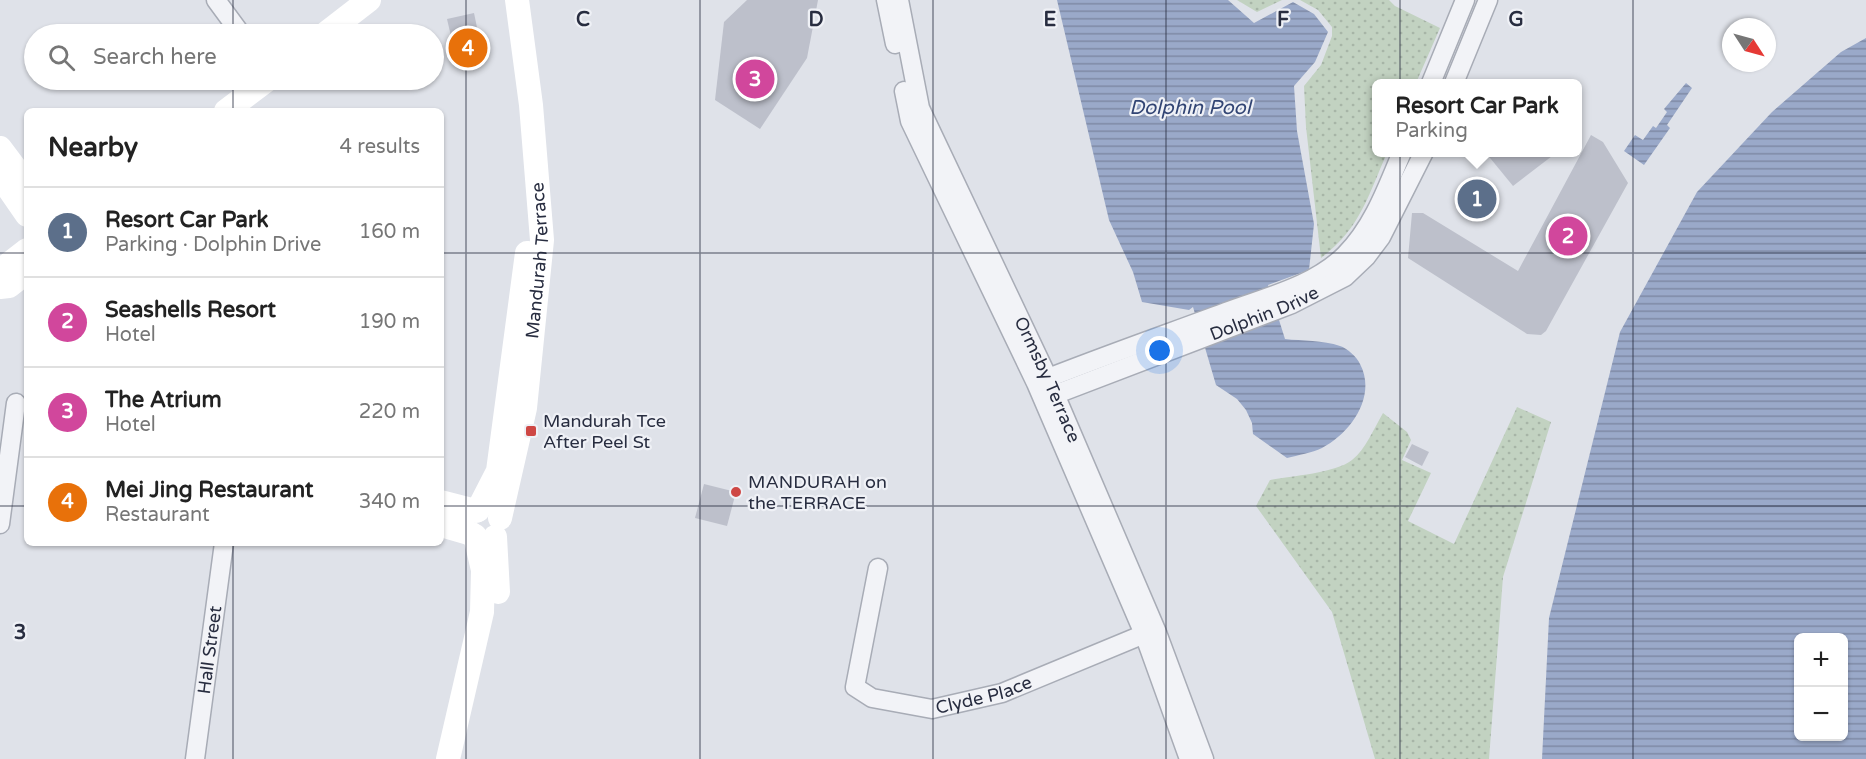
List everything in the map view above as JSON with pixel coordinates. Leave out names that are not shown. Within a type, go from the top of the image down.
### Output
[{"type":"main road","name":"Mandurah Terrace","points":[[448,759],[482,612],[483,524],[498,471],[527,247],[520,131],[500,0]]},
{"type":"main road","name":"Mandurah Terrace","points":[[462,759],[488,655],[498,601],[483,524],[525,408],[542,240],[531,105],[517,0]]},
{"type":"main road","points":[[338,24],[368,1]]},
{"type":"main road","points":[[230,108],[254,90]]},
{"type":"main road","points":[[0,148],[24,180]]},
{"type":"main road","points":[[0,176],[24,211]]},
{"type":"main road","points":[[0,271],[24,252]]},
{"type":"main road","points":[[0,287],[9,286],[24,274]]},
{"type":"main road","points":[[444,504],[483,524]]},
{"type":"main road","points":[[444,525],[483,524]]},
{"type":"street","points":[[216,0],[234,24]]},
{"type":"street","name":"Ormsby Terrace","points":[[886,0],[910,121],[1046,388]]},
{"type":"street","name":"Ormsby Terrace","points":[[899,0],[920,108],[1046,388],[1204,759]]},
{"type":"street","points":[[1433,79],[1465,0]]},
{"type":"street","points":[[1456,79],[1488,0]]},
{"type":"street","name":"Dolphin Drive","points":[[1046,388],[1153,357],[1309,288],[1337,263],[1362,234],[1378,208],[1400,157]]},
{"type":"street","name":"Dolphin Drive","points":[[1046,388],[1135,346],[1345,277],[1366,257],[1394,215],[1422,157]]},
{"type":"street","points":[[0,524],[16,404]]},
{"type":"street","name":"Hall Street","points":[[195,759],[224,546]]},
{"type":"street","name":"Clyde Place","points":[[878,568],[855,687],[872,698],[932,710],[1002,693],[1150,632]]},
{"type":"street","name":"Ormsby Terrace","points":[[1150,632],[1189,759]]},
{"type":"green space","points":[[1237,0],[1282,0],[1257,12]]},
{"type":"green space","points":[[1300,0],[1389,0],[1395,6],[1440,28],[1418,79],[1372,79],[1372,157],[1385,157],[1362,211],[1345,235],[1321,258],[1306,127],[1304,86],[1321,65],[1332,36],[1332,27],[1318,10]]},
{"type":"green space","points":[[1517,407],[1551,422],[1503,577],[1489,759],[1375,759],[1332,612],[1256,506],[1270,480],[1325,471],[1352,460],[1366,444],[1383,413],[1407,432],[1411,440],[1402,460],[1431,473],[1408,521],[1454,544]]},
{"type":"water","name":"Dolphin Pool","points":[[1057,0],[1228,0],[1254,23],[1293,2],[1314,14],[1328,32],[1315,62],[1294,86],[1297,131],[1314,224],[1309,270],[1268,285],[1285,339],[1320,342],[1343,347],[1357,359],[1364,376],[1363,401],[1358,412],[1343,433],[1322,448],[1287,458],[1253,434],[1252,423],[1246,410],[1237,399],[1216,385],[1193,307],[1189,310],[1142,302],[1133,272],[1109,220]]},
{"type":"water","points":[[1866,38],[1866,759],[1542,759],[1549,618],[1620,332],[1697,192],[1772,112],[1841,52]]},
{"type":"water","points":[[1686,83],[1692,88],[1667,125],[1670,128],[1644,165],[1624,151],[1635,135],[1643,140],[1653,126],[1656,128],[1667,112],[1664,109]]},
{"type":"building","points":[[747,0],[818,0],[807,58],[760,129],[715,100],[724,22]]},
{"type":"building","points":[[474,13],[484,61],[458,66],[447,19]]},
{"type":"building","points":[[1591,135],[1603,142],[1628,183],[1546,331],[1541,335],[1527,334],[1408,258],[1412,213],[1423,213],[1518,271],[1579,157],[1582,157],[1582,152]]},
{"type":"building","points":[[1489,157],[1551,157],[1513,186]]},
{"type":"building","points":[[1412,444],[1429,452],[1422,466],[1405,457]]},
{"type":"building","name":"MANDURAH on the TERRACE","points":[[704,484],[736,492],[727,526],[695,518]]},
{"type":"place","name":"Mei Jing Restaurant","points":[[468,48]]},
{"type":"place","name":"The Atrium","points":[[755,79]]},
{"type":"place","name":"Resort Car Park","points":[[1477,199]]},
{"type":"place","name":"Seashells Resort","points":[[1568,236]]},
{"type":"place","name":"Mandurah Tce After Peel St","points":[[531,431]]},
{"type":"place","name":"MANDURAH on the TERRACE","points":[[736,492]]}]
